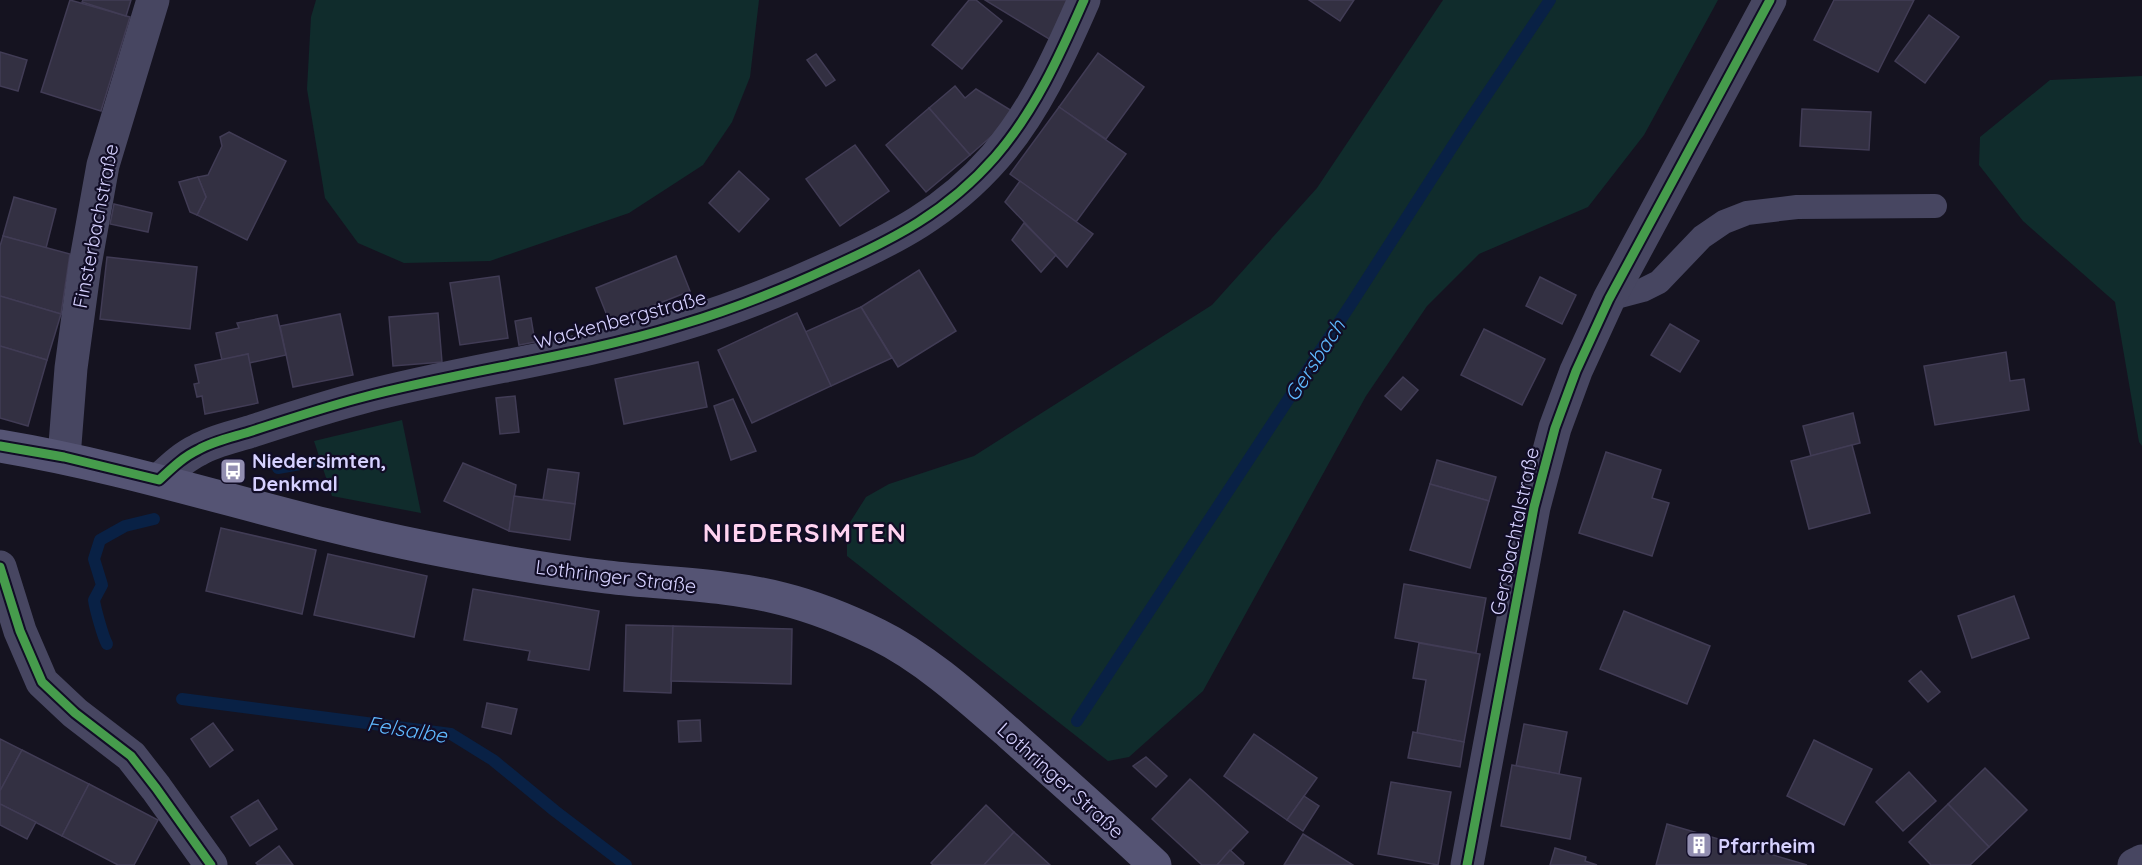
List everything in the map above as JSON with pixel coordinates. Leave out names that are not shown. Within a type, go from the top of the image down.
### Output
[{"type":"main road","name":"Lothringer Straße","points":[[0,446],[64,457],[159,480],[225,500],[423,547],[603,577],[726,589],[771,597],[838,617],[881,636],[927,666],[974,702],[1155,865]]},
{"type":"street","name":"Finsterbachstraße","points":[[64,457],[71,368],[85,265],[103,165],[153,0]]},
{"type":"street","name":"Wackenbergstraße","points":[[159,480],[178,462],[199,449],[295,417],[389,390],[565,353],[680,325],[789,286],[865,252],[924,221],[966,187],[996,156],[1023,122],[1041,93],[1084,0]]},
{"type":"street","name":"Gersbachtalstraße","points":[[1467,865],[1534,507],[1555,428],[1576,371],[1609,299],[1770,0]]},
{"type":"street","points":[[0,567],[20,631],[42,682],[75,713],[131,756],[211,865]]},
{"type":"street","points":[[2134,865],[2142,861]]},
{"type":"lane","points":[[1609,299],[1643,290],[1659,282],[1702,237],[1724,222],[1747,213],[1797,207],[1935,206]]},
{"type":"green space","points":[[316,0],[759,0],[750,77],[732,122],[703,165],[629,213],[490,261],[404,263],[358,243],[325,198],[307,89],[311,17]]},
{"type":"green space","points":[[1443,0],[1718,0],[1644,135],[1588,207],[1479,254],[1427,306],[1366,396],[1203,691],[1129,757],[1108,761],[847,556],[847,527],[866,497],[889,484],[974,456],[1212,305],[1317,188]]},
{"type":"green space","points":[[2142,76],[2142,446],[2139,442],[2115,302],[2023,221],[1979,165],[1980,137],[2050,80]]},
{"type":"green space","points":[[402,420],[421,513],[332,496],[314,441]]},
{"type":"building","points":[[70,0],[130,17],[101,111],[41,92]]},
{"type":"building","points":[[83,0],[131,0],[126,16],[82,2]]},
{"type":"building","points":[[969,0],[976,0],[1002,21],[962,69],[932,45]]},
{"type":"building","points":[[985,0],[1070,0],[1054,42]]},
{"type":"building","points":[[1309,0],[1354,0],[1340,21]]},
{"type":"building","points":[[1834,0],[1914,0],[1878,72],[1814,40]]},
{"type":"building","points":[[1929,15],[1959,37],[1925,83],[1895,61]]},
{"type":"building","points":[[0,52],[27,60],[18,91],[0,86]]},
{"type":"building","points":[[1098,53],[1144,87],[1106,139],[1059,107]]},
{"type":"building","points":[[816,54],[835,80],[826,86],[807,60]]},
{"type":"building","points":[[955,86],[965,98],[976,89],[1017,114],[970,155],[929,108]]},
{"type":"building","points":[[1059,107],[1126,154],[1076,222],[1010,174]]},
{"type":"building","points":[[929,108],[970,155],[926,192],[886,145]]},
{"type":"building","points":[[1802,109],[1871,112],[1869,150],[1800,146]]},
{"type":"building","points":[[229,132],[286,161],[247,240],[197,215],[206,197],[198,177],[208,175],[222,146],[220,137]]},
{"type":"building","points":[[855,145],[889,191],[840,226],[806,179]]},
{"type":"building","points":[[739,171],[769,199],[739,232],[709,203]]},
{"type":"building","points":[[198,177],[206,197],[197,215],[190,212],[179,182]]},
{"type":"building","points":[[1020,181],[1093,234],[1067,267],[1005,202]]},
{"type":"building","points":[[14,197],[56,209],[46,248],[3,236]]},
{"type":"building","points":[[114,204],[152,213],[148,232],[110,224]]},
{"type":"building","points":[[1024,223],[1056,255],[1041,272],[1012,240]]},
{"type":"building","points":[[3,236],[70,254],[61,314],[0,296],[0,246]]},
{"type":"building","points":[[676,256],[690,291],[610,323],[596,288]]},
{"type":"building","points":[[107,257],[197,267],[190,329],[100,319]]},
{"type":"building","points":[[919,270],[956,331],[898,367],[861,307]]},
{"type":"building","points":[[499,276],[508,338],[460,345],[450,283]]},
{"type":"building","points":[[1540,277],[1576,295],[1562,324],[1526,306]]},
{"type":"building","points":[[0,296],[61,314],[47,360],[0,346]]},
{"type":"building","points":[[861,307],[892,358],[831,386],[805,332]]},
{"type":"building","points":[[438,313],[442,362],[393,366],[389,317]]},
{"type":"building","points":[[797,313],[831,386],[752,423],[718,350]]},
{"type":"building","points":[[340,314],[353,375],[293,387],[280,326]]},
{"type":"building","points":[[277,315],[286,355],[249,363],[248,354],[222,360],[216,333],[239,328],[237,323]]},
{"type":"building","points":[[531,318],[535,342],[519,345],[515,321]]},
{"type":"building","points":[[1670,324],[1699,341],[1680,372],[1651,355]]},
{"type":"building","points":[[1484,329],[1545,359],[1522,405],[1461,375]]},
{"type":"building","points":[[0,346],[47,360],[28,426],[0,418]]},
{"type":"building","points":[[2006,352],[2010,381],[2024,379],[2029,410],[1935,425],[1924,366]]},
{"type":"building","points":[[248,354],[258,403],[205,414],[202,396],[197,397],[194,384],[199,383],[195,365]]},
{"type":"building","points":[[698,362],[707,407],[624,424],[615,379]]},
{"type":"building","points":[[1403,377],[1418,390],[1401,410],[1385,396]]},
{"type":"building","points":[[515,396],[519,432],[500,434],[496,398]]},
{"type":"building","points":[[733,399],[756,451],[731,460],[714,406]]},
{"type":"building","points":[[1853,413],[1860,443],[1811,456],[1803,426]]},
{"type":"building","points":[[1852,445],[1870,513],[1809,529],[1791,461]]},
{"type":"building","points":[[1606,452],[1661,470],[1652,498],[1669,503],[1652,556],[1579,533]]},
{"type":"building","points":[[1437,460],[1496,477],[1489,501],[1430,484]]},
{"type":"building","points":[[463,463],[516,485],[509,531],[444,501]]},
{"type":"building","points":[[548,469],[579,473],[575,504],[543,500]]},
{"type":"building","points":[[1430,484],[1489,501],[1470,568],[1410,550]]},
{"type":"building","points":[[514,496],[575,504],[570,540],[509,531]]},
{"type":"building","points":[[221,528],[316,550],[302,614],[206,591]]},
{"type":"building","points":[[328,554],[427,576],[414,637],[314,615]]},
{"type":"building","points":[[1404,584],[1486,598],[1476,653],[1395,638]]},
{"type":"building","points":[[473,589],[599,611],[589,670],[528,660],[530,651],[464,640]]},
{"type":"building","points":[[2014,596],[2029,638],[1972,658],[1958,616]]},
{"type":"building","points":[[1624,611],[1710,646],[1687,704],[1600,669]]},
{"type":"building","points":[[626,625],[673,626],[671,693],[624,691]]},
{"type":"building","points":[[673,626],[792,629],[791,684],[671,681]]},
{"type":"building","points":[[1419,643],[1480,654],[1464,742],[1417,733],[1426,680],[1413,678]]},
{"type":"building","points":[[1921,671],[1940,692],[1928,702],[1909,681]]},
{"type":"building","points":[[487,703],[517,709],[511,734],[482,727]]},
{"type":"building","points":[[700,720],[701,741],[679,742],[678,721]]},
{"type":"building","points":[[213,723],[233,750],[210,767],[191,739]]},
{"type":"building","points":[[1524,724],[1567,732],[1559,774],[1516,766]]},
{"type":"building","points":[[1413,732],[1464,742],[1460,767],[1408,758]]},
{"type":"building","points":[[1254,734],[1317,778],[1287,820],[1224,776]]},
{"type":"building","points":[[0,739],[22,750],[0,791]]},
{"type":"building","points":[[1814,740],[1872,769],[1844,825],[1787,796]]},
{"type":"building","points":[[22,750],[89,784],[62,836],[0,804],[0,791]]},
{"type":"building","points":[[1146,757],[1167,776],[1156,787],[1133,766]]},
{"type":"building","points":[[1512,765],[1581,778],[1570,839],[1501,826]]},
{"type":"building","points":[[1985,768],[2027,810],[1989,847],[1948,804]]},
{"type":"building","points":[[1909,772],[1936,801],[1903,831],[1876,802]]},
{"type":"building","points":[[1190,779],[1248,832],[1217,865],[1202,865],[1152,819]]},
{"type":"building","points":[[1391,782],[1451,792],[1438,865],[1378,854]]},
{"type":"building","points":[[89,784],[158,820],[134,865],[118,865],[62,836]]},
{"type":"building","points":[[1304,796],[1319,806],[1303,831],[1287,820]]},
{"type":"building","points":[[258,800],[277,829],[250,846],[231,817]]},
{"type":"building","points":[[0,804],[36,822],[27,839],[0,825]]},
{"type":"building","points":[[1948,804],[1989,847],[1970,865],[1931,865],[1909,842]]},
{"type":"building","points":[[986,805],[1014,832],[984,865],[933,865],[931,863]]},
{"type":"building","name":"Pfarrheim","points":[[1667,824],[1807,865],[1656,865]]},
{"type":"building","points":[[1014,832],[1050,865],[984,865]]},
{"type":"building","points":[[1303,834],[1353,865],[1284,865]]},
{"type":"building","points":[[279,846],[293,865],[258,865],[256,863]]},
{"type":"building","points":[[1555,848],[1586,857],[1585,861],[1597,865],[1550,865]]},
{"type":"building","points":[[1230,850],[1244,863],[1243,865],[1217,865]]},
{"type":"waterway","name":"Gersbach","points":[[1077,721],[1550,0]]},
{"type":"waterway","points":[[278,468],[311,462]]},
{"type":"waterway","points":[[107,644],[94,600],[102,585],[94,559],[100,540],[125,526],[154,519]]},
{"type":"waterway","name":"Felsalbe","points":[[182,699],[451,734],[493,760],[626,865]]},
{"type":"cycle path","points":[[0,446],[64,457],[159,480],[187,456],[210,444],[318,410],[400,388],[641,336],[718,313],[774,292],[897,235],[939,209],[977,176],[1009,139],[1034,102],[1056,62],[1084,0]]},
{"type":"cycle path","points":[[1467,865],[1534,507],[1555,428],[1576,371],[1609,299],[1770,0]]},
{"type":"cycle path","points":[[0,567],[20,631],[42,682],[75,713],[131,756],[211,865]]},
{"type":"place","name":"Niedersimten, Denkmal","points":[[233,471]]},
{"type":"place","name":"Pfarrheim","points":[[1699,845]]},
{"type":"district","name":"NIEDERSIMTEN","points":[[805,532]]}]
